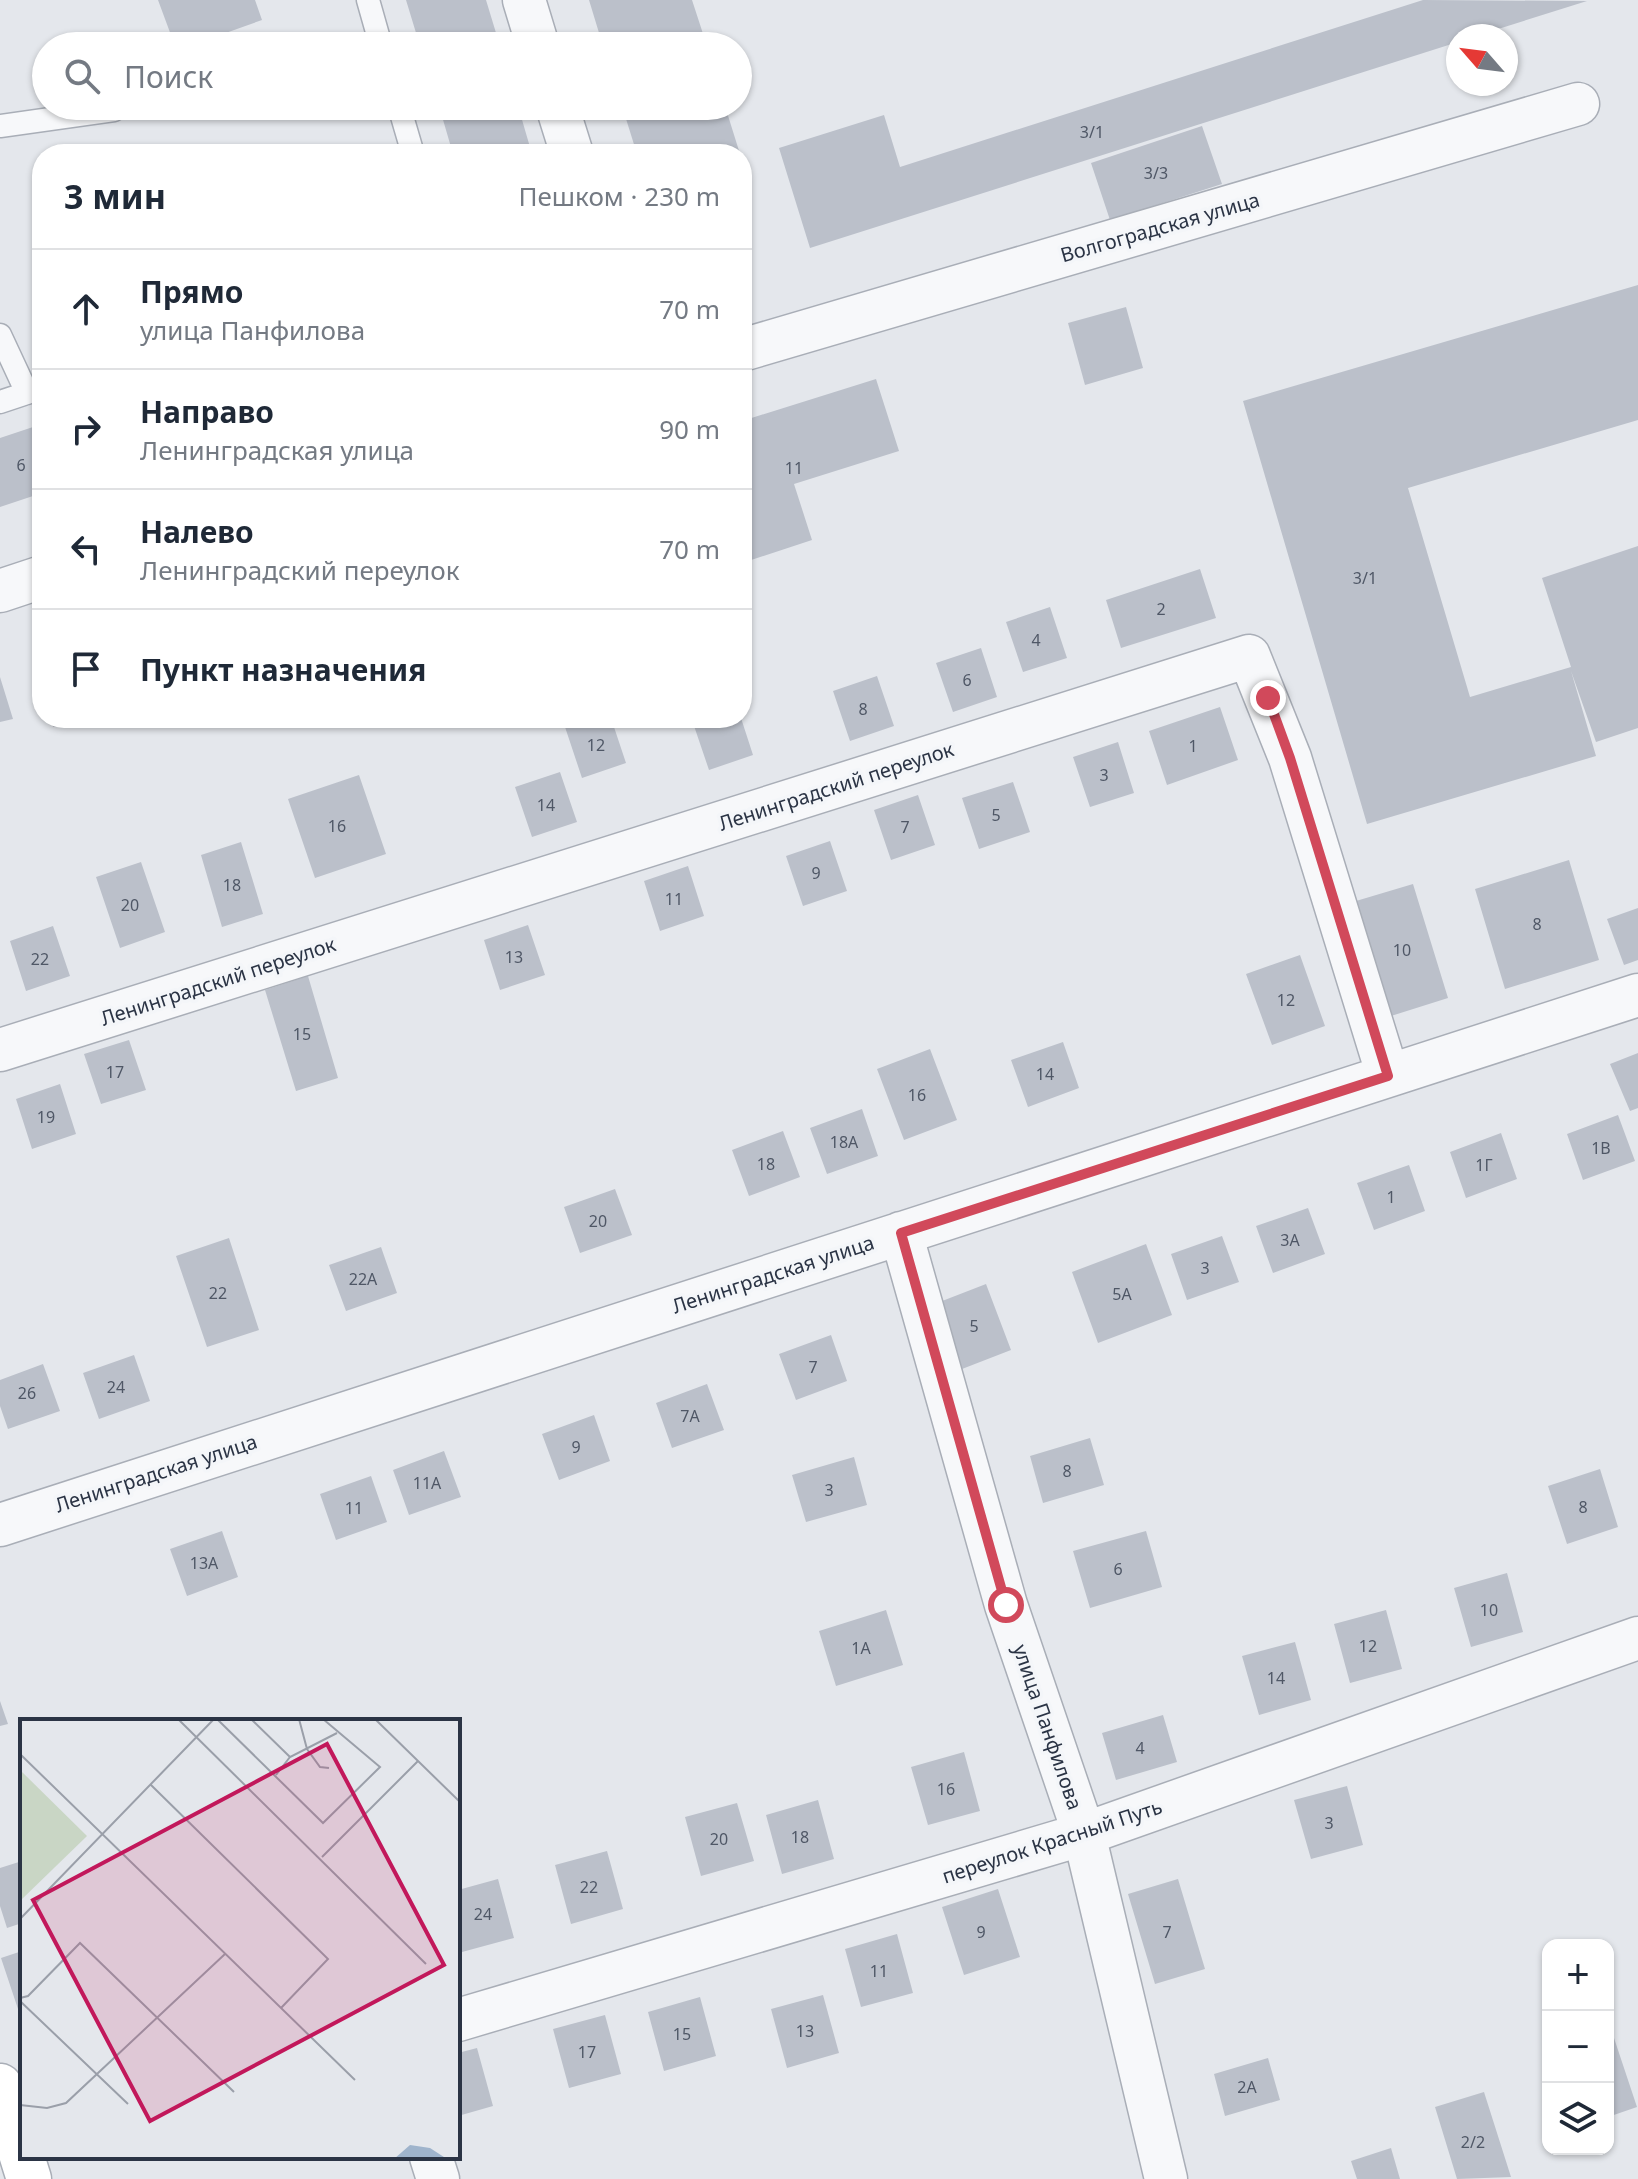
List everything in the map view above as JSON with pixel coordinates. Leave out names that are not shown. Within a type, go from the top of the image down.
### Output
[{"type":"street","points":[[524,0],[534,32]]},
{"type":"street","name":"Волгоградская улица","points":[[752,347],[1578,104]]},
{"type":"street","points":[[561,120],[569,144]]},
{"type":"street","points":[[0,591],[32,580]]},
{"type":"street","name":"Ленинградский переулок","points":[[0,1050],[1249,656],[1290,758],[1388,1076]]},
{"type":"street","name":"Ленинградская улица","points":[[0,1525],[1638,995]]},
{"type":"street","name":"улица Панфилова","points":[[901,1233],[1006,1605],[1084,1834],[1166,2179]]},
{"type":"street","name":"переулок Красный Путь","points":[[460,2019],[1084,1834],[1638,1638]]},
{"type":"street","points":[[0,2086],[20,2150]]},
{"type":"street","points":[[23,2159],[29,2179]]},
{"type":"street","points":[[432,2159],[438,2179]]},
{"type":"lane","points":[[368,0],[377,32]]},
{"type":"lane","points":[[0,126],[43,120]]},
{"type":"lane","points":[[403,120],[410,144]]},
{"type":"lane","points":[[0,335],[32,388]]},
{"type":"lane","points":[[0,402],[32,392]]},
{"type":"building","points":[[158,0],[255,0],[262,20],[228,32],[170,32]]},
{"type":"building","points":[[406,0],[486,0],[496,32],[416,32]]},
{"type":"building","points":[[589,0],[692,0],[702,32],[599,32]]},
{"type":"building","points":[[1423,0],[1587,1],[1514,24],[1446,24],[1446,46],[810,248],[779,148],[884,115],[900,167]]},
{"type":"building","points":[[443,120],[522,120],[529,144],[450,144]]},
{"type":"building","points":[[626,120],[729,120],[737,144],[634,144]]},
{"type":"building","points":[[1202,126],[1222,184],[1110,220],[1091,163]]},
{"type":"building","points":[[1638,285],[1638,420],[1408,488],[1470,697],[1571,667],[1542,578],[1638,546],[1638,728],[1596,742],[1571,671],[1596,756],[1367,824],[1243,401]]},
{"type":"building","points":[[1126,307],[1143,368],[1085,385],[1068,323]]},
{"type":"building","points":[[876,379],[899,451],[794,484],[812,540],[752,560],[752,418]]},
{"type":"building","points":[[32,427],[32,496],[0,507],[0,438]]},
{"type":"building","points":[[1200,569],[1216,618],[1121,648],[1106,600]]},
{"type":"building","points":[[1050,607],[1067,658],[1023,672],[1006,622]]},
{"type":"building","points":[[981,648],[997,697],[953,712],[936,663]]},
{"type":"building","points":[[877,676],[894,726],[850,741],[833,691]]},
{"type":"building","points":[[0,677],[13,719],[0,722]]},
{"type":"building","points":[[1220,707],[1238,760],[1167,785],[1149,731]]},
{"type":"building","points":[[565,728],[614,728],[626,763],[582,778]]},
{"type":"building","points":[[695,728],[744,728],[753,755],[709,770]]},
{"type":"building","points":[[1118,742],[1134,793],[1090,807],[1073,757]]},
{"type":"building","points":[[560,772],[577,822],[532,837],[515,787]]},
{"type":"building","points":[[359,775],[386,854],[315,878],[288,799]]},
{"type":"building","points":[[1013,782],[1030,832],[979,849],[962,798]]},
{"type":"building","points":[[918,795],[935,845],[891,860],[874,810]]},
{"type":"building","points":[[830,841],[847,891],[803,906],[786,856]]},
{"type":"building","points":[[241,842],[263,914],[222,927],[201,855]]},
{"type":"building","points":[[1569,860],[1599,960],[1505,989],[1475,889]]},
{"type":"building","points":[[141,862],[165,932],[120,948],[96,877]]},
{"type":"building","points":[[688,866],[704,916],[660,931],[644,881]]},
{"type":"building","points":[[1413,884],[1448,998],[1391,1016],[1356,901]]},
{"type":"building","points":[[1638,908],[1638,960],[1624,965],[1607,919]]},
{"type":"building","points":[[528,925],[545,975],[500,990],[484,940]]},
{"type":"building","points":[[53,926],[70,976],[26,991],[10,941]]},
{"type":"building","points":[[1300,955],[1325,1026],[1272,1045],[1246,974]]},
{"type":"building","points":[[308,976],[338,1078],[296,1091],[265,990]]},
{"type":"building","points":[[129,1040],[146,1090],[101,1104],[84,1054]]},
{"type":"building","points":[[1063,1042],[1079,1088],[1028,1107],[1011,1060]]},
{"type":"building","points":[[930,1049],[957,1120],[904,1140],[877,1069]]},
{"type":"building","points":[[1638,1053],[1638,1108],[1630,1111],[1610,1064]]},
{"type":"building","points":[[60,1084],[76,1134],[32,1149],[16,1099]]},
{"type":"building","points":[[862,1109],[878,1156],[827,1174],[810,1128]]},
{"type":"building","points":[[1618,1115],[1635,1161],[1583,1180],[1567,1134]]},
{"type":"building","points":[[783,1131],[800,1177],[749,1196],[732,1150]]},
{"type":"building","points":[[1501,1133],[1517,1179],[1466,1198],[1450,1152]]},
{"type":"building","points":[[1409,1165],[1425,1211],[1374,1230],[1357,1183]]},
{"type":"building","points":[[615,1189],[632,1235],[580,1253],[564,1207]]},
{"type":"building","points":[[1308,1208],[1325,1254],[1273,1273],[1256,1226]]},
{"type":"building","points":[[1222,1236],[1239,1282],[1187,1300],[1171,1254]]},
{"type":"building","points":[[229,1238],[259,1330],[207,1347],[176,1256]]},
{"type":"building","points":[[1146,1244],[1172,1315],[1098,1343],[1072,1272]]},
{"type":"building","points":[[381,1247],[397,1293],[346,1311],[329,1265]]},
{"type":"building","points":[[986,1284],[1011,1350],[962,1369],[937,1303]]},
{"type":"building","points":[[831,1335],[847,1381],[796,1400],[779,1354]]},
{"type":"building","points":[[134,1355],[150,1401],[99,1419],[83,1373]]},
{"type":"building","points":[[43,1364],[60,1411],[8,1429],[0,1406],[0,1380]]},
{"type":"building","points":[[707,1384],[724,1430],[672,1448],[656,1403]]},
{"type":"building","points":[[594,1415],[610,1461],[559,1480],[542,1434]]},
{"type":"building","points":[[1090,1438],[1104,1485],[1043,1503],[1030,1456]]},
{"type":"building","points":[[444,1451],[461,1497],[409,1515],[393,1470]]},
{"type":"building","points":[[854,1457],[867,1505],[806,1522],[792,1475]]},
{"type":"building","points":[[1600,1469],[1618,1527],[1567,1544],[1548,1486]]},
{"type":"building","points":[[371,1476],[387,1522],[336,1540],[320,1494]]},
{"type":"building","points":[[222,1531],[238,1577],[187,1596],[170,1549]]},
{"type":"building","points":[[1146,1531],[1162,1587],[1090,1608],[1073,1551]]},
{"type":"building","points":[[1507,1573],[1523,1632],[1471,1647],[1454,1588]]},
{"type":"building","points":[[886,1610],[903,1665],[836,1686],[819,1631]]},
{"type":"building","points":[[1386,1610],[1402,1669],[1350,1683],[1334,1624]]},
{"type":"building","points":[[1295,1642],[1311,1700],[1259,1715],[1242,1656]]},
{"type":"building","points":[[0,1701],[8,1724],[0,1726]]},
{"type":"building","points":[[1163,1715],[1177,1762],[1116,1780],[1102,1733]]},
{"type":"building","points":[[964,1752],[980,1811],[928,1825],[911,1767]]},
{"type":"building","points":[[1347,1786],[1363,1845],[1311,1859],[1294,1800]]},
{"type":"building","points":[[818,1800],[834,1859],[782,1874],[766,1815]]},
{"type":"building","points":[[737,1803],[754,1861],[701,1876],[685,1817]]},
{"type":"building","points":[[607,1851],[623,1909],[571,1924],[555,1865]]},
{"type":"building","points":[[20,1862],[20,1924],[7,1928],[0,1906],[0,1868]]},
{"type":"building","points":[[498,1879],[514,1938],[462,1952],[460,1889]]},
{"type":"building","points":[[1178,1879],[1205,1969],[1155,1984],[1128,1894]]},
{"type":"building","points":[[998,1889],[1020,1957],[964,1975],[942,1907]]},
{"type":"building","points":[[897,1934],[913,1993],[861,2007],[845,1949]]},
{"type":"building","points":[[20,1952],[20,2015],[1,1958]]},
{"type":"building","points":[[823,1995],[839,2053],[787,2068],[771,2009]]},
{"type":"building","points":[[700,1997],[716,2056],[664,2071],[648,2012]]},
{"type":"building","points":[[605,2015],[621,2074],[569,2088],[553,2029]]},
{"type":"building","points":[[1614,2038],[1637,2107],[1614,2115]]},
{"type":"building","points":[[477,2048],[493,2106],[460,2115],[460,2052]]},
{"type":"building","points":[[1268,2058],[1280,2100],[1225,2116],[1214,2074]]},
{"type":"building","points":[[1484,2092],[1511,2177],[1457,2179],[1435,2107]]},
{"type":"building","points":[[1391,2148],[1400,2179],[1357,2179],[1351,2161]]},
{"type":"route","points":[[1006,1605],[901,1233],[1388,1076],[1290,758],[1268,698]]}]
